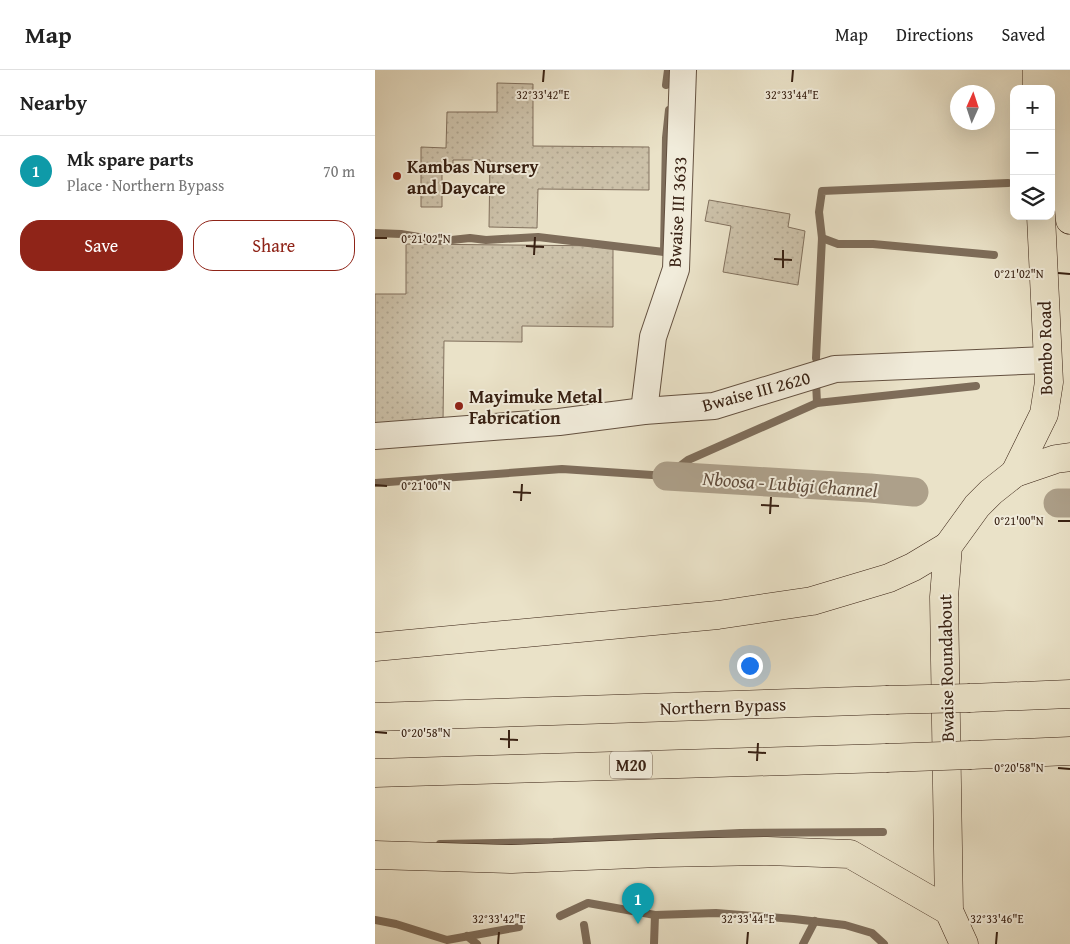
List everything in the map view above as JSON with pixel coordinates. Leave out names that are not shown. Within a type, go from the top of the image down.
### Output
[{"type":"main road","points":[[1037,70],[1037,85]]},
{"type":"main road","points":[[1061,70],[1060,114],[1070,220]]},
{"type":"main road","name":"Bombo Road","points":[[1015,474],[1045,414],[1049,382],[1041,220]]},
{"type":"main road","points":[[375,647],[718,615],[812,601],[889,578],[913,567],[948,546],[977,506],[991,492],[1015,474],[1055,459],[1070,457]]},
{"type":"main road","name":"Bwaise Roundabout","points":[[948,546],[944,597],[949,911],[964,944]]},
{"type":"main road","name":"Northern Bypass","points":[[375,716],[1070,694]]},
{"type":"main road","name":"M20","points":[[375,773],[1070,751]]},
{"type":"main road","points":[[375,855],[512,859],[757,851],[850,854],[949,911]]},
{"type":"street","name":"Bwaise III 3633","points":[[644,411],[653,338],[676,269],[683,70]]},
{"type":"street","name":"Bwaise III 2620","points":[[375,436],[559,422],[644,411],[714,406],[835,369],[1048,360]]},
{"type":"shaded area","points":[[497,83],[533,84],[533,146],[649,147],[649,190],[538,189],[537,228],[489,227],[490,160],[453,160],[453,169],[442,169],[442,207],[421,207],[421,147],[446,148],[447,112],[497,112]]},
{"type":"shaded area","points":[[709,200],[790,214],[788,227],[805,231],[798,285],[723,272],[731,226],[705,221]]},
{"type":"shaded area","points":[[406,244],[613,246],[613,327],[522,326],[522,342],[444,341],[443,423],[375,423],[375,294],[406,294]]},
{"type":"waterway","points":[[666,85],[668,70]]},
{"type":"waterway","points":[[375,233],[401,234],[442,241],[470,238],[486,240],[538,237],[664,252],[666,138],[669,110]]},
{"type":"waterway","points":[[816,358],[822,238],[819,212],[822,191],[1008,183]]},
{"type":"waterway","points":[[822,238],[838,244],[873,244],[994,255]]},
{"type":"waterway","points":[[816,382],[817,403]]},
{"type":"waterway","points":[[375,483],[562,469],[667,476],[688,460],[817,403],[976,386]]},
{"type":"waterway","name":"Nboosa - Lubigi Channel","points":[[667,476],[914,492]]},
{"type":"waterway","name":"Nboosa - Lubigi Channel","points":[[1058,503],[1070,503]]},
{"type":"waterway","points":[[440,844],[553,842],[740,833],[883,832]]},
{"type":"waterway","points":[[560,916],[588,903],[655,915],[716,913],[794,919],[845,925],[872,933],[884,944]]},
{"type":"waterway","points":[[654,944],[655,915]]},
{"type":"waterway","points":[[375,920],[396,924],[447,940],[519,927]]},
{"type":"waterway","points":[[803,944],[815,921]]},
{"type":"waterway","points":[[584,925],[587,944]]},
{"type":"waterway","points":[[467,936],[477,944]]},
{"type":"place","name":"Kambas Nursery and Daycare","points":[[397,176]]},
{"type":"place","name":"Mayimuke Metal Fabrication","points":[[459,406]]},
{"type":"place","name":"Mk spare parts","points":[[638,924]]}]
